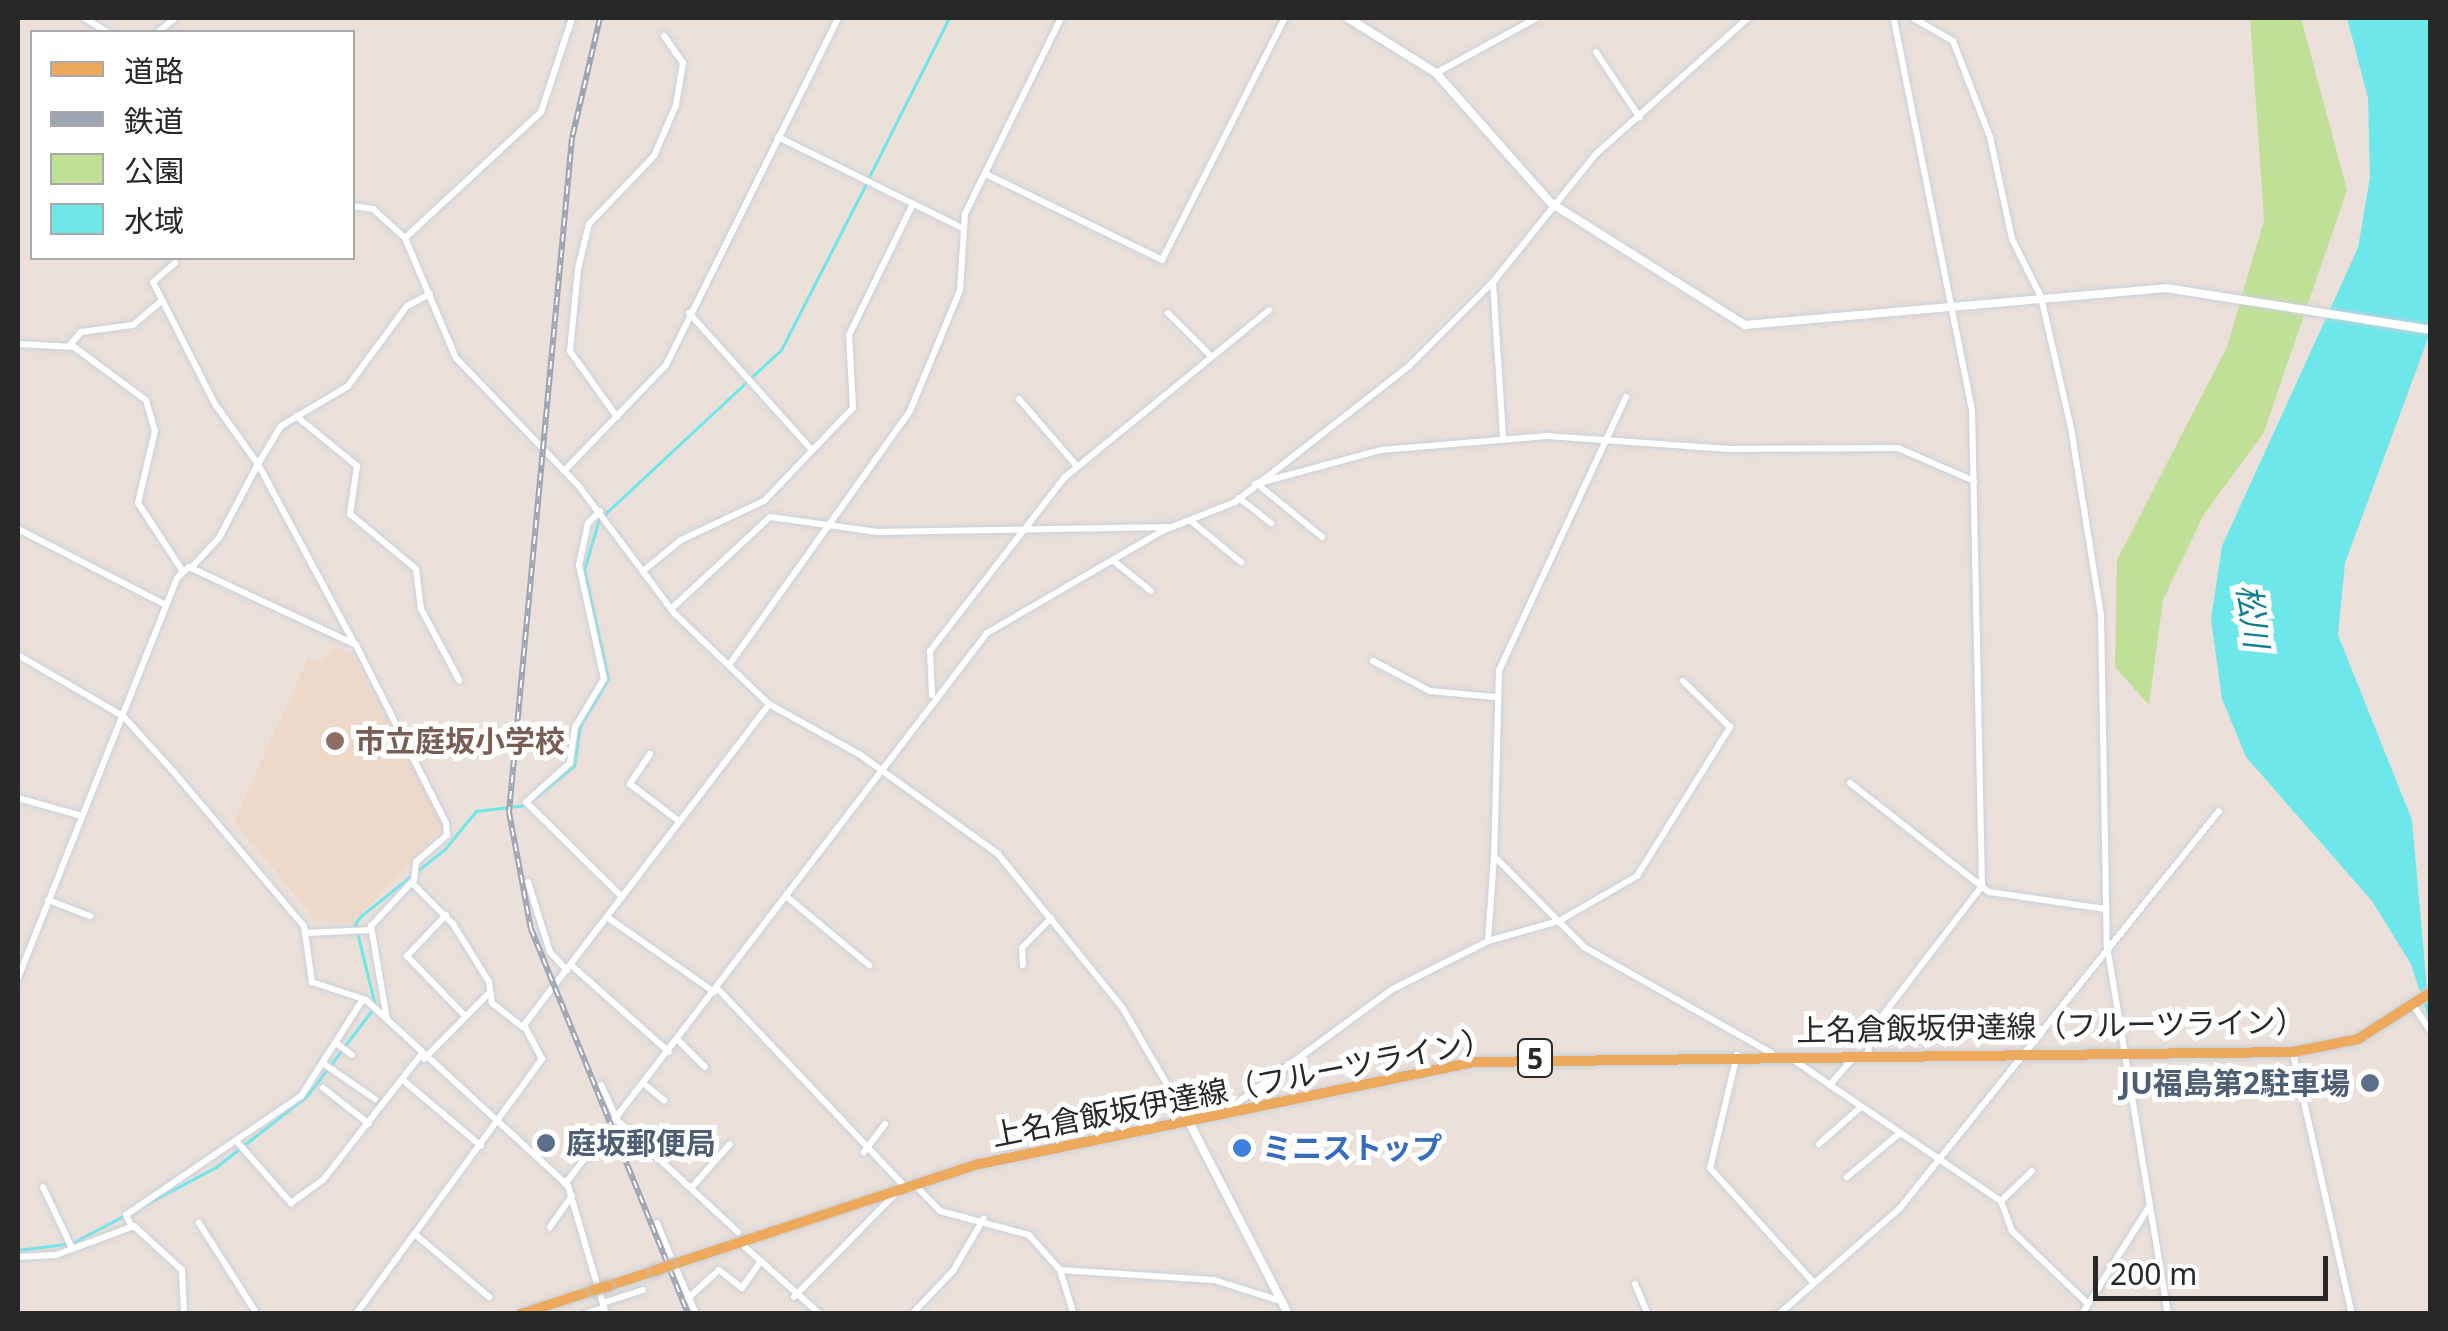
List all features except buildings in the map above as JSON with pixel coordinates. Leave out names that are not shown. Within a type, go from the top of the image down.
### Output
[{"type":"main road","name":"上名倉飯坂伊達線（フルーツライン）","points":[[521,1314],[906,1187],[1189,1122],[1499,1059],[1863,1052],[2293,1052],[2358,1039],[2430,993]]},
{"type":"street","points":[[404,238],[541,112],[572,18]]},
{"type":"street","points":[[564,470],[658,376],[838,18]]},
{"type":"street","points":[[729,665],[821,528],[910,411],[960,290],[962,228],[1061,18]]},
{"type":"street","points":[[986,174],[1162,260],[1284,18]]},
{"type":"street","points":[[1348,18],[1436,72],[1551,203],[1745,325],[2040,295],[2224,293],[2430,330]]},
{"type":"street","points":[[1436,72],[1537,18]]},
{"type":"street","points":[[565,1184],[884,772],[932,695],[995,626],[1116,562],[1169,528],[1239,498],[1410,366],[1494,282],[1551,203],[1748,18]]},
{"type":"street","points":[[1830,1086],[1863,1052],[1873,1028],[1981,888],[1972,410],[1894,18]]},
{"type":"street","points":[[1913,18],[1949,31],[1990,137],[2012,239],[2040,295],[2100,604],[2107,946],[2168,1314]]},
{"type":"street","points":[[617,417],[570,351],[578,269],[589,224],[644,168],[676,105],[683,63],[664,36]]},
{"type":"street","points":[[1596,52],[1640,118]]},
{"type":"street","points":[[778,136],[962,228]]},
{"type":"street","points":[[642,571],[682,540],[762,502],[854,406],[849,337],[914,204]]},
{"type":"street","points":[[355,206],[374,209],[404,238],[456,358],[600,511],[671,609],[768,704],[884,772],[985,840],[1051,918],[1151,1048],[1277,1300],[1288,1314]]},
{"type":"street","points":[[175,263],[153,282],[162,301],[258,464],[448,827],[416,862],[412,882],[368,930],[305,933]]},
{"type":"street","points":[[1494,282],[1502,438]]},
{"type":"street","points":[[182,570],[191,568],[220,538],[258,464],[296,416],[348,386],[407,306],[430,294]]},
{"type":"street","points":[[70,345],[81,332],[133,325],[162,301]]},
{"type":"street","points":[[932,695],[930,651],[1076,465],[1269,310]]},
{"type":"street","points":[[689,313],[812,450]]},
{"type":"street","points":[[1168,313],[1211,356]]},
{"type":"street","points":[[18,344],[70,345],[134,389],[154,416],[138,503],[182,570]]},
{"type":"street","points":[[1488,941],[1494,856],[1495,697],[1602,442],[1626,397]]},
{"type":"street","points":[[1019,399],[1076,465]]},
{"type":"street","points":[[296,416],[356,464],[350,514],[416,569],[421,609],[458,680]]},
{"type":"street","points":[[1257,484],[1381,450],[1502,438],[1898,448],[1974,481]]},
{"type":"street","points":[[1257,484],[1322,536]]},
{"type":"street","points":[[1239,498],[1271,524]]},
{"type":"street","points":[[762,502],[767,518]]},
{"type":"street","points":[[600,511],[588,523],[579,566],[604,679],[575,727],[570,763],[526,802],[622,897]]},
{"type":"street","points":[[767,518],[821,528],[1169,528]]},
{"type":"street","points":[[671,609],[767,518]]},
{"type":"street","points":[[1190,520],[1241,562]]},
{"type":"street","points":[[18,529],[166,605]]},
{"type":"street","points":[[1116,562],[1151,591]]},
{"type":"street","points":[[191,568],[354,644]]},
{"type":"street","points":[[18,978],[182,570]]},
{"type":"street","points":[[18,655],[123,716],[305,933],[312,982],[366,1000],[495,1127],[565,1184],[573,1195],[604,1308]]},
{"type":"street","points":[[1373,661],[1430,692],[1495,697]]},
{"type":"street","points":[[1222,1115],[1394,989],[1488,941],[1559,921],[1637,876],[1719,750],[1729,722],[1683,681]]},
{"type":"street","points":[[523,1027],[768,704]]},
{"type":"street","points":[[650,754],[630,784],[679,821]]},
{"type":"street","points":[[1850,783],[1981,888],[2106,908]]},
{"type":"street","points":[[18,798],[82,816]]},
{"type":"street","points":[[1779,1314],[1900,1208],[2218,810]]},
{"type":"street","points":[[1494,856],[1584,947],[1771,1053]]},
{"type":"street","points":[[356,1314],[495,1127],[544,1054],[490,993],[446,915],[412,882]]},
{"type":"street","points":[[528,882],[552,954],[669,1052]]},
{"type":"street","points":[[787,898],[870,965]]},
{"type":"street","points":[[48,900],[90,916]]},
{"type":"street","points":[[446,915],[407,956],[466,1016]]},
{"type":"street","points":[[607,917],[716,990],[864,1152],[906,1187],[940,1210],[984,1218],[1029,1235],[1060,1270],[1073,1312]]},
{"type":"street","points":[[1024,965],[1022,948],[1051,918]]},
{"type":"street","points":[[368,930],[387,1020]]},
{"type":"street","points":[[239,1144],[288,1204],[323,1180],[422,1057],[490,993]]},
{"type":"street","points":[[184,1314],[182,1270],[131,1226],[126,1215],[239,1144],[300,1096],[366,1000]]},
{"type":"street","points":[[2414,1005],[2430,1030]]},
{"type":"street","points":[[678,1040],[705,1067]]},
{"type":"street","points":[[336,1043],[352,1055]]},
{"type":"street","points":[[2293,1052],[2352,1314]]},
{"type":"street","points":[[1791,1053],[1830,1086],[2001,1201],[2016,1235],[2088,1304]]},
{"type":"street","points":[[1737,1054],[1710,1168],[1813,1282]]},
{"type":"street","points":[[324,1064],[375,1098]]},
{"type":"street","points":[[404,1080],[481,1146]]},
{"type":"street","points":[[644,1084],[664,1100]]},
{"type":"street","points":[[602,1085],[617,1120],[738,1232]]},
{"type":"street","points":[[323,1088],[369,1124]]},
{"type":"street","points":[[1818,1144],[1862,1108]]},
{"type":"street","points":[[864,1152],[884,1124]]},
{"type":"street","points":[[1847,1177],[1900,1132]]},
{"type":"street","points":[[692,1187],[730,1144]]},
{"type":"street","points":[[2001,1201],[2032,1171]]},
{"type":"street","points":[[43,1187],[72,1248]]},
{"type":"street","points":[[794,1297],[906,1187]]},
{"type":"street","points":[[550,1227],[573,1195]]},
{"type":"street","points":[[2082,1314],[2150,1205]]},
{"type":"street","points":[[912,1314],[957,1266],[984,1218]]},
{"type":"street","points":[[199,1223],[257,1314]]},
{"type":"street","points":[[657,1224],[697,1312]]},
{"type":"street","points":[[18,1257],[72,1248],[131,1226]]},
{"type":"street","points":[[416,1234],[489,1297]]},
{"type":"street","points":[[744,1247],[794,1297],[820,1314]]},
{"type":"street","points":[[688,1299],[719,1270],[742,1288],[758,1265]]},
{"type":"street","points":[[1060,1270],[1214,1280],[1277,1300]]},
{"type":"street","points":[[1635,1284],[1648,1314]]},
{"type":"street","points":[[584,1314],[643,1290]]},
{"type":"shaded area","name":"市立庭坂小学校","points":[[337,647],[354,654],[443,827],[353,923],[317,922],[234,821],[308,658],[323,660]]},
{"type":"green space","points":[[2250,18],[2301,18],[2347,190],[2264,432],[2203,516],[2163,600],[2149,705],[2115,667],[2117,560],[2227,347],[2264,220]]},
{"type":"water","name":"松川","points":[[2347,18],[2430,18],[2430,333],[2345,563],[2338,635],[2412,820],[2430,1023],[2411,964],[2372,901],[2246,757],[2222,699],[2211,619],[2222,546],[2358,248],[2370,177],[2368,98]]},
{"type":"waterway","points":[[869,177],[949,18]]},
{"type":"waterway","points":[[605,514],[781,350],[866,184]]},
{"type":"waterway","points":[[536,797],[574,766],[580,726],[608,679],[584,570],[599,519]]},
{"type":"waterway","points":[[74,1242],[216,1167],[307,1096],[375,1006],[355,924],[361,916],[445,849],[476,811],[526,805]]},
{"type":"waterway","points":[[18,1250],[66,1244]]},
{"type":"railway","points":[[600,18],[572,138],[509,812],[531,929],[688,1314]]},
{"type":"place","name":"市立庭坂小学校","points":[[335,741]]},
{"type":"place","name":"JU福島第2駐車場","points":[[2370,1083]]},
{"type":"place","name":"庭坂郵便局","points":[[546,1143]]},
{"type":"place","name":"ミニストップ","points":[[1242,1148]]}]
